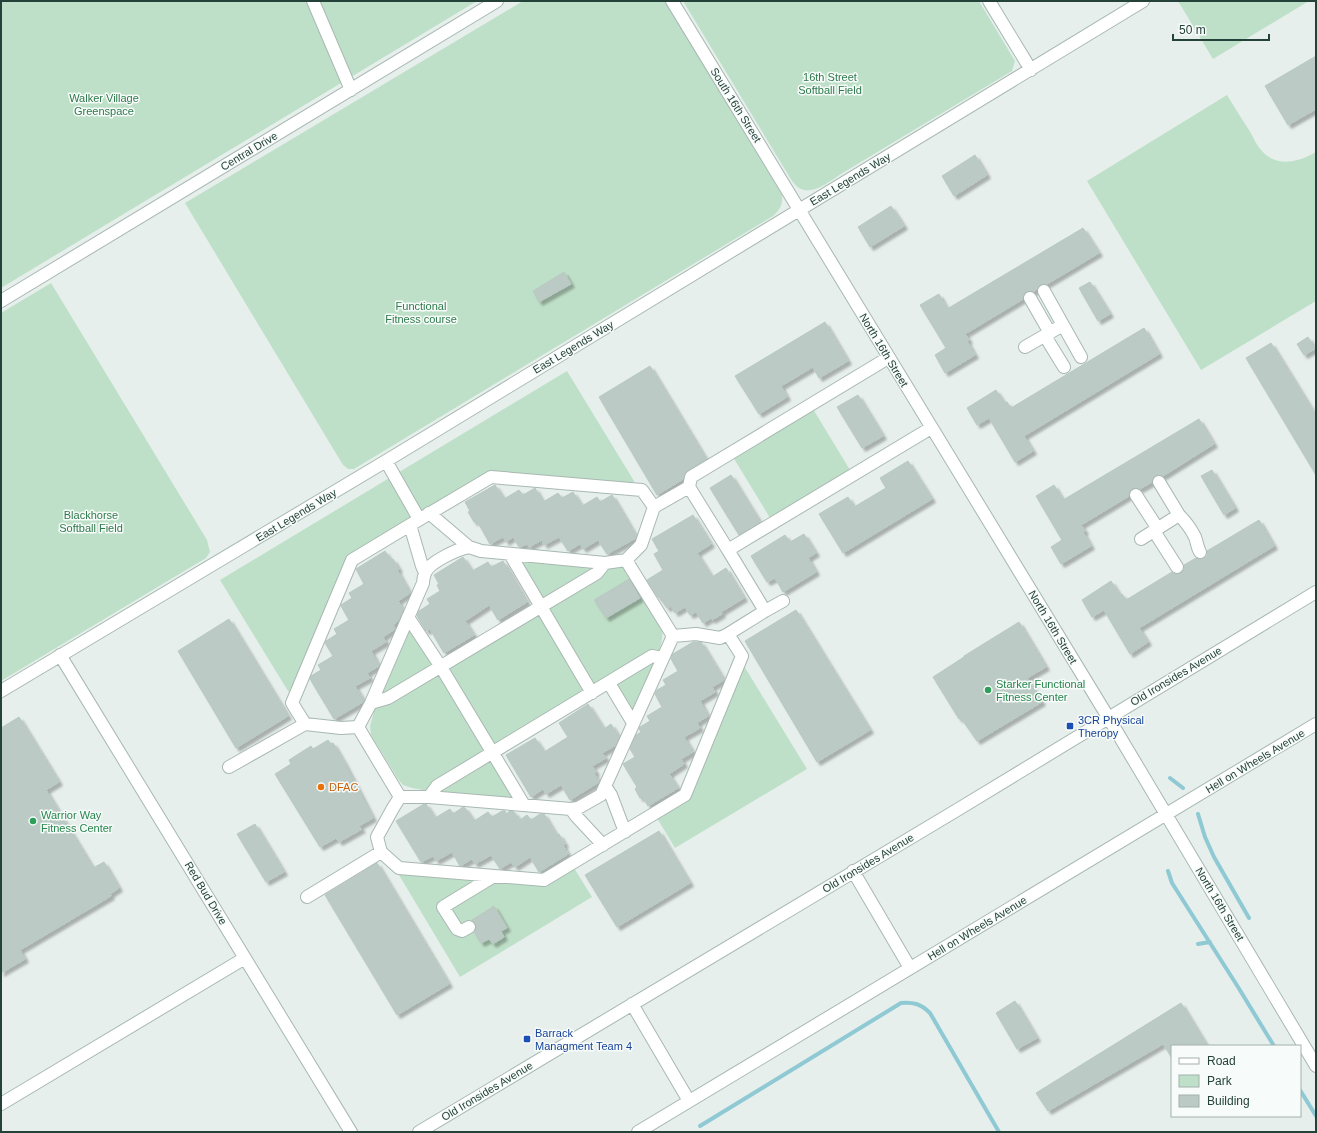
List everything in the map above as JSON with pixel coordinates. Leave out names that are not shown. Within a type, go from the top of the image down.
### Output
[{"type":"street","points":[[313,1],[351,90]]},
{"type":"street","name":"Central Drive","points":[[1,301],[497,1]]},
{"type":"street","name":"South 16th Street","points":[[672,1],[800,209]]},
{"type":"street","points":[[989,1],[1031,70]]},
{"type":"street","name":"East Legends Way","points":[[1,691],[386,461],[1144,1]]},
{"type":"street","name":"North 16th Street","points":[[800,209],[888,358],[1108,717],[1316,1066]]},
{"type":"street","points":[[1044,291],[1081,357]]},
{"type":"street","points":[[1030,298],[1064,368]]},
{"type":"street","points":[[1025,347],[1063,325]]},
{"type":"street","points":[[765,611],[689,487],[691,477],[727,453],[888,358]]},
{"type":"street","points":[[728,550],[931,428]]},
{"type":"street","points":[[386,461],[419,519],[422,566],[425,573]]},
{"type":"street","points":[[306,724],[292,704],[352,560],[491,477],[642,490],[654,507]]},
{"type":"street","points":[[1159,482],[1179,515],[1184,519],[1195,538],[1196,546],[1200,552]]},
{"type":"street","points":[[419,519],[469,547],[481,551],[605,563],[626,560],[641,545],[654,507],[689,487]]},
{"type":"street","points":[[1136,495],[1177,567]]},
{"type":"street","points":[[1141,539],[1179,515]]},
{"type":"street","points":[[358,727],[371,703],[423,583],[425,573],[431,566],[459,549],[469,547]]},
{"type":"street","points":[[510,554],[592,693]]},
{"type":"street","points":[[626,560],[673,636]]},
{"type":"street","points":[[371,703],[388,698],[441,667],[597,573],[605,563]]},
{"type":"street","name":"Old Ironsides Avenue","points":[[419,1132],[957,810],[1316,592]]},
{"type":"street","points":[[673,636],[696,634],[720,638],[783,601]]},
{"type":"street","points":[[408,617],[441,667],[524,804]]},
{"type":"street","points":[[400,797],[392,808],[377,837],[381,852],[399,868],[544,880],[685,796],[742,656],[728,634]]},
{"type":"street","points":[[400,797],[429,797],[571,809],[578,808],[601,794],[673,636]]},
{"type":"street","name":"Red Bud Drive","points":[[60,655],[351,1132]]},
{"type":"street","points":[[429,797],[436,786],[652,656],[662,658]]},
{"type":"street","points":[[609,683],[633,723]]},
{"type":"street","points":[[229,767],[306,724],[341,728],[358,727]]},
{"type":"street","name":"Hell on Wheels Avenue","points":[[638,1132],[1316,724]]},
{"type":"street","points":[[358,727],[400,797]]},
{"type":"street","points":[[605,786],[611,795],[625,832]]},
{"type":"street","points":[[571,809],[603,845]]},
{"type":"street","points":[[307,897],[381,852]]},
{"type":"street","points":[[853,871],[910,968]]},
{"type":"street","points":[[469,927],[462,931],[457,929],[442,907],[494,876]]},
{"type":"street","points":[[1,1104],[245,958]]},
{"type":"street","points":[[632,1004],[689,1101]]},
{"type":"green space","name":"Walker Village Greenspace","points":[[1,1],[477,1],[1,288]]},
{"type":"green space","name":"Functional Fitness course","points":[[523,1],[665,1],[782,195],[780,207],[773,216],[354,469],[348,469],[343,465],[185,203]]},
{"type":"green space","name":"16th Street Softball Field","points":[[683,1],[979,1],[1015,61],[1012,71],[841,174],[827,184],[816,189],[804,190],[792,181]]},
{"type":"green space","points":[[1178,1],[1309,1],[1213,59]]},
{"type":"green space","points":[[1227,95],[1258,146],[1274,160],[1288,162],[1295,161],[1316,152],[1316,301],[1201,370],[1087,181]]},
{"type":"green space","name":"Blackhorse Softball Field","points":[[51,283],[207,540],[210,552],[206,558],[1,681],[1,313]]},
{"type":"green space","points":[[567,371],[634,481],[633,485],[487,473],[350,555],[292,690],[290,692],[288,691],[220,580]]},
{"type":"green space","points":[[813,409],[850,470],[770,518],[733,457]]},
{"type":"green space","points":[[518,560],[593,564],[623,568],[629,574],[662,628],[662,637],[657,659],[632,712],[609,677],[487,750],[514,798],[512,799],[440,793],[403,785],[371,735],[370,726],[379,693],[408,627],[439,672],[546,607]]},
{"type":"green space","points":[[744,666],[807,769],[675,848],[657,818],[686,799]]},
{"type":"green space","points":[[574,868],[592,897],[460,977],[399,875],[547,884]]},
{"type":"building","points":[[1316,56],[1316,109],[1288,125],[1265,86]]},
{"type":"building","points":[[975,155],[987,175],[954,196],[942,176]]},
{"type":"building","points":[[891,206],[904,226],[870,247],[858,227]]},
{"type":"building","points":[[1083,228],[1099,253],[1047,284],[1040,285],[1034,292],[1026,292],[1023,295],[1023,299],[965,334],[969,340],[967,341],[975,355],[945,373],[935,355],[946,348],[920,305],[939,294],[947,309]]},
{"type":"building","points":[[564,272],[571,284],[539,302],[533,291]]},
{"type":"building","points":[[1090,282],[1110,314],[1098,321],[1079,288]]},
{"type":"building","points":[[825,322],[848,361],[819,378],[813,367],[781,386],[787,397],[759,414],[735,376]]},
{"type":"building","points":[[1144,328],[1159,354],[1024,436],[1033,451],[1015,462],[989,418],[977,425],[967,408],[996,390],[1005,404],[1007,402],[1011,408]]},
{"type":"building","points":[[1308,337],[1315,349],[1304,355],[1297,344]]},
{"type":"building","points":[[1271,343],[1316,416],[1316,475],[1246,358]]},
{"type":"building","points":[[650,366],[706,459],[687,471],[683,479],[657,495],[599,397]]},
{"type":"building","points":[[858,395],[883,436],[862,448],[837,407]]},
{"type":"building","points":[[1199,419],[1214,444],[1163,476],[1155,475],[1152,482],[1140,489],[1132,489],[1129,492],[1129,496],[1081,525],[1085,531],[1083,532],[1091,546],[1061,564],[1051,547],[1062,540],[1036,496],[1054,485],[1063,500]]},
{"type":"building","points":[[908,461],[932,499],[843,553],[819,514],[848,497],[854,507],[886,488],[880,478]]},
{"type":"building","points":[[1212,470],[1235,508],[1224,515],[1201,476]]},
{"type":"building","points":[[731,475],[760,522],[739,535],[710,488]]},
{"type":"building","points":[[495,485],[504,499],[519,490],[523,495],[535,488],[543,502],[558,493],[562,498],[573,492],[582,506],[597,497],[600,502],[612,495],[636,538],[607,554],[598,540],[583,549],[580,544],[568,551],[559,537],[544,545],[542,540],[529,547],[527,544],[519,547],[513,537],[506,542],[503,537],[490,544],[477,521],[474,522],[468,512],[470,511],[465,502]]},
{"type":"building","points":[[693,515],[711,544],[697,553],[712,577],[726,568],[744,598],[721,612],[722,614],[703,623],[696,612],[690,615],[685,607],[675,613],[671,606],[667,608],[647,580],[663,570],[654,554],[659,551],[652,539]]},
{"type":"building","points":[[1259,520],[1274,546],[1139,628],[1148,642],[1130,654],[1104,610],[1092,617],[1082,600],[1111,581],[1120,595],[1122,594],[1126,600],[1172,572],[1177,574],[1181,573],[1184,570],[1184,565],[1196,558],[1204,558],[1207,556],[1207,551]]},
{"type":"building","points":[[804,534],[816,553],[808,558],[816,572],[783,592],[775,578],[767,582],[751,556],[785,535],[790,542]]},
{"type":"building","points":[[385,551],[391,560],[393,559],[399,569],[397,570],[410,593],[398,601],[403,609],[398,621],[393,625],[395,629],[383,637],[386,642],[371,651],[379,666],[367,673],[370,678],[355,686],[364,701],[334,719],[310,679],[311,676],[321,670],[318,665],[333,656],[325,643],[326,641],[337,634],[334,629],[349,620],[341,605],[352,598],[349,593],[364,584],[356,569]]},
{"type":"building","points":[[463,557],[472,571],[488,562],[491,567],[503,561],[527,602],[498,620],[489,605],[465,621],[474,635],[444,653],[430,629],[426,631],[417,616],[419,611],[430,604],[427,599],[440,591],[437,585],[439,584],[434,575]]},
{"type":"building","points":[[629,579],[640,598],[606,618],[594,600]]},
{"type":"building","points":[[796,610],[870,730],[817,762],[745,641]]},
{"type":"building","points":[[229,619],[288,716],[236,748],[178,651]]},
{"type":"building","name":"Starker Functional Fitness Center","points":[[1019,622],[1046,667],[1027,678],[1042,702],[977,741],[961,718],[959,719],[933,677]]},
{"type":"building","points":[[693,642],[701,642],[724,680],[712,687],[715,692],[700,701],[708,716],[697,723],[700,728],[684,737],[693,752],[681,759],[684,764],[669,774],[678,788],[648,806],[643,797],[640,798],[635,789],[637,787],[623,764],[635,757],[630,749],[636,735],[641,732],[639,729],[640,727],[650,721],[647,716],[662,707],[655,694],[657,690],[666,685],[663,680],[678,671],[671,659],[673,654]]},
{"type":"building","points":[[588,704],[604,729],[611,724],[619,737],[616,745],[602,753],[606,758],[592,766],[596,772],[594,773],[599,782],[570,800],[561,785],[546,794],[543,789],[531,797],[506,755],[535,738],[544,752],[568,737],[559,723]]},
{"type":"building","name":"Warrior Way Fitness Center","points":[[19,717],[59,782],[46,790],[93,868],[104,862],[119,888],[110,894],[111,896],[20,950],[25,959],[1,973],[1,728]]},
{"type":"building","name":"DFAC","points":[[328,740],[331,744],[333,743],[344,762],[373,818],[359,826],[362,829],[339,842],[336,838],[320,847],[275,774],[291,764],[289,760],[311,746],[313,749]]},
{"type":"building","points":[[426,804],[435,818],[450,809],[453,814],[463,807],[474,821],[488,812],[492,817],[502,811],[505,811],[506,814],[510,811],[514,812],[520,820],[527,815],[531,820],[540,814],[544,814],[557,836],[559,834],[565,844],[563,845],[568,854],[539,872],[530,857],[515,867],[511,862],[500,869],[491,855],[475,864],[472,859],[460,866],[452,852],[436,861],[433,856],[421,862],[396,821]]},
{"type":"building","points":[[255,824],[284,872],[266,882],[237,834]]},
{"type":"building","points":[[659,831],[690,883],[617,927],[585,875]]},
{"type":"building","points":[[377,863],[449,984],[397,1015],[325,895]]},
{"type":"building","points":[[494,906],[507,928],[501,931],[504,937],[493,944],[489,939],[481,943],[474,932],[476,927],[472,920]]},
{"type":"building","points":[[1015,1001],[1037,1038],[1017,1049],[996,1013]]},
{"type":"building","points":[[1181,1003],[1206,1045],[1171,1045],[1171,1056],[1163,1044],[1048,1111],[1036,1093]]},
{"type":"waterway","points":[[1170,778],[1183,788]]},
{"type":"waterway","points":[[1198,814],[1205,837],[1214,857],[1249,918]]},
{"type":"waterway","points":[[1168,871],[1172,883],[1273,1045]]},
{"type":"waterway","points":[[1198,944],[1210,942]]},
{"type":"waterway","points":[[700,1126],[901,1003],[914,1003],[930,1013],[999,1132]]},
{"type":"waterway","points":[[1301,1092],[1316,1116]]},
{"type":"place","name":"Starker Functional Fitness Center","points":[[988,690]]},
{"type":"place","name":"3CR Physical Theropy","points":[[1070,726]]},
{"type":"place","name":"DFAC","points":[[321,787]]},
{"type":"place","name":"Warrior Way Fitness Center","points":[[33,821]]},
{"type":"place","name":"Barrack Managment Team 4","points":[[527,1039]]}]
